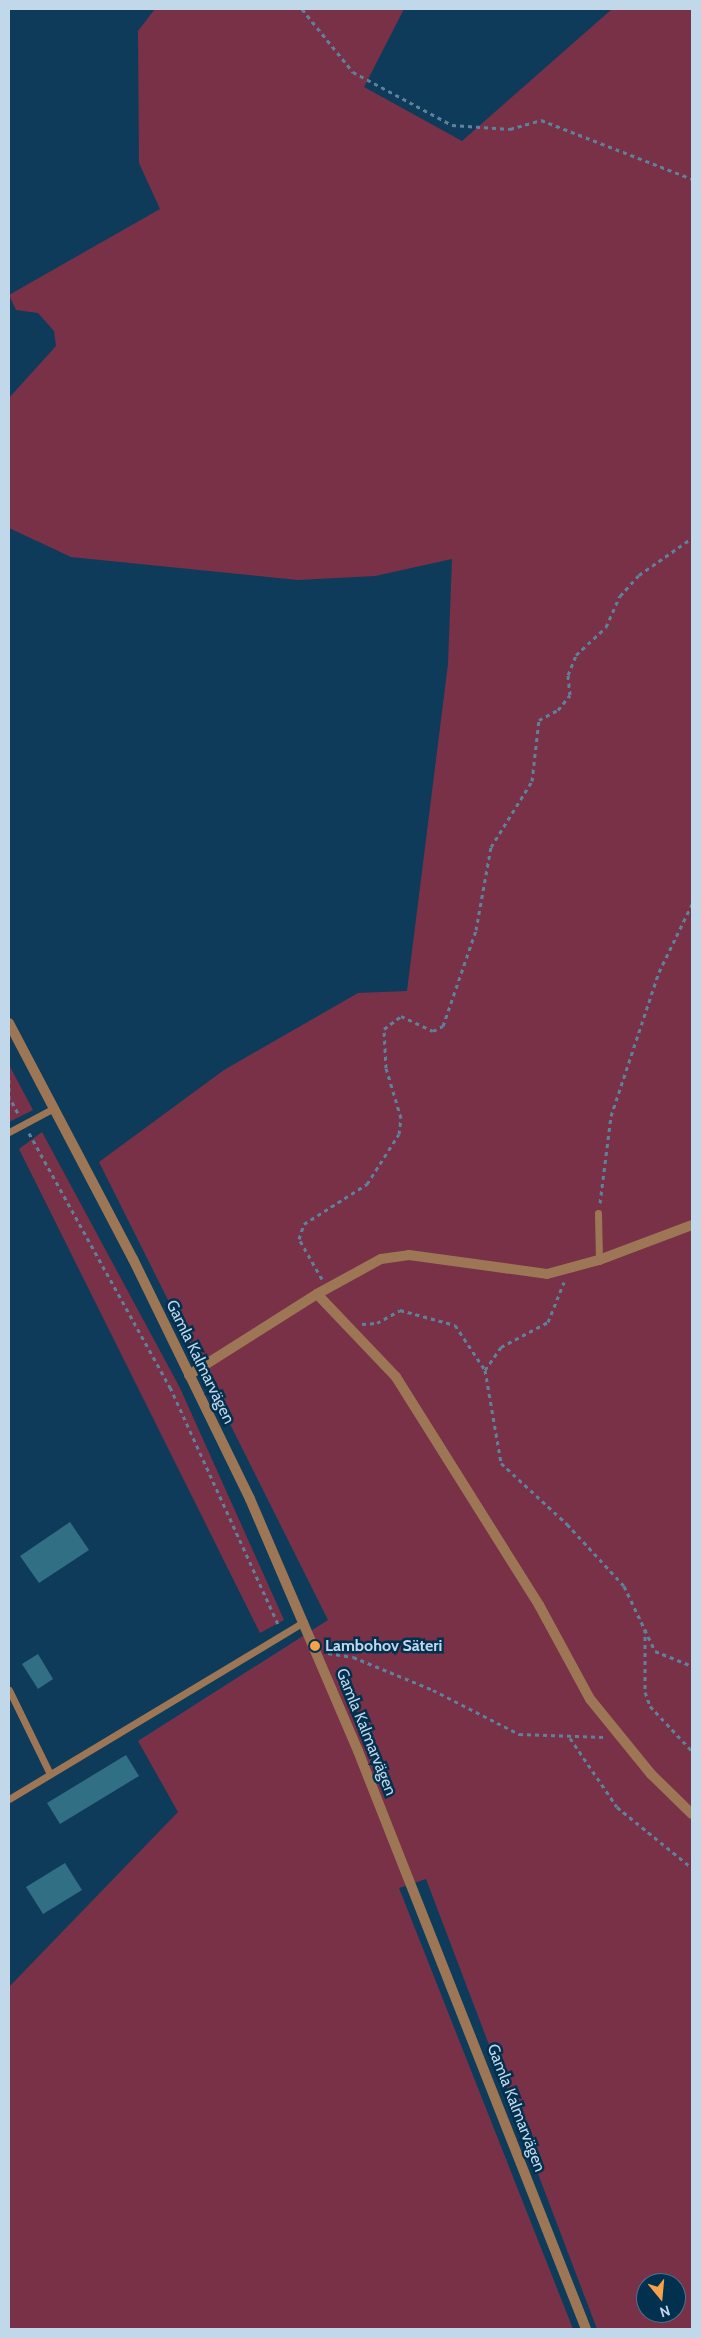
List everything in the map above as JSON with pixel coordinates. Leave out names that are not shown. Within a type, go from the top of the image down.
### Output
[{"type":"street","name":"Gamla Kalmarvägen","points":[[9,1023],[189,1375],[304,1622],[586,2329]]},
{"type":"street","points":[[189,1375],[318,1294],[382,1259],[409,1255],[547,1274],[599,1260],[692,1225]]},
{"type":"street","points":[[318,1294],[396,1377],[430,1426],[590,1699],[651,1774],[692,1814]]},
{"type":"lane","points":[[9,1132],[54,1108]]},
{"type":"lane","points":[[598,1213],[599,1260]]},
{"type":"lane","points":[[9,1799],[282,1633],[304,1622]]},
{"type":"lane","points":[[9,1690],[50,1774]]},
{"type":"path","points":[[302,9],[353,72],[452,125],[510,129],[541,120],[692,179]]},
{"type":"path","points":[[328,1288],[299,1239],[304,1224],[318,1211],[368,1184],[399,1134],[401,1118],[386,1068],[384,1029],[401,1016],[433,1030],[443,1026],[476,930],[491,847],[532,781],[539,720],[558,710],[570,695],[568,675],[576,655],[606,627],[620,596],[639,575],[692,538]]},
{"type":"path","points":[[598,1213],[611,1116],[658,972],[692,904]]},
{"type":"path","points":[[9,1080],[10,1103],[24,1124],[170,1387],[282,1633]]},
{"type":"path","points":[[485,1370],[501,1348],[548,1322],[570,1268]]},
{"type":"path","points":[[358,1320],[363,1325],[377,1323],[400,1310],[455,1325],[485,1370],[501,1464],[567,1524],[624,1586],[655,1651],[692,1666]]},
{"type":"path","points":[[645,1629],[645,1692],[650,1706],[692,1751]]},
{"type":"path","points":[[318,1654],[336,1652],[353,1657],[433,1690],[519,1734],[569,1738],[618,1734]]},
{"type":"path","points":[[569,1738],[617,1807],[692,1868]]},
{"type":"shaded area","points":[[155,9],[404,9],[364,87],[462,141],[612,9],[692,9],[692,2329],[597,2329],[426,1879],[399,1888],[573,2329],[9,2329],[9,1987],[178,1812],[138,1741],[328,1620],[99,1162],[224,1070],[358,993],[407,991],[448,664],[452,559],[375,576],[298,580],[71,557],[9,528],[9,398],[56,346],[54,331],[38,313],[16,310],[9,295],[160,209],[139,163],[138,31]]},
{"type":"shaded area","points":[[9,1065],[33,1110],[9,1122]]},
{"type":"shaded area","points":[[42,1132],[180,1388],[284,1620],[260,1633],[19,1149]]},
{"type":"building","points":[[70,1522],[89,1550],[39,1583],[20,1556]]},
{"type":"building","points":[[38,1654],[53,1679],[38,1689],[22,1664]]},
{"type":"building","points":[[126,1755],[139,1776],[60,1824],[47,1803]]},
{"type":"building","points":[[65,1863],[82,1890],[43,1914],[26,1887]]},
{"type":"place","name":"Lambohov Säteri","points":[[315,1646]]}]
